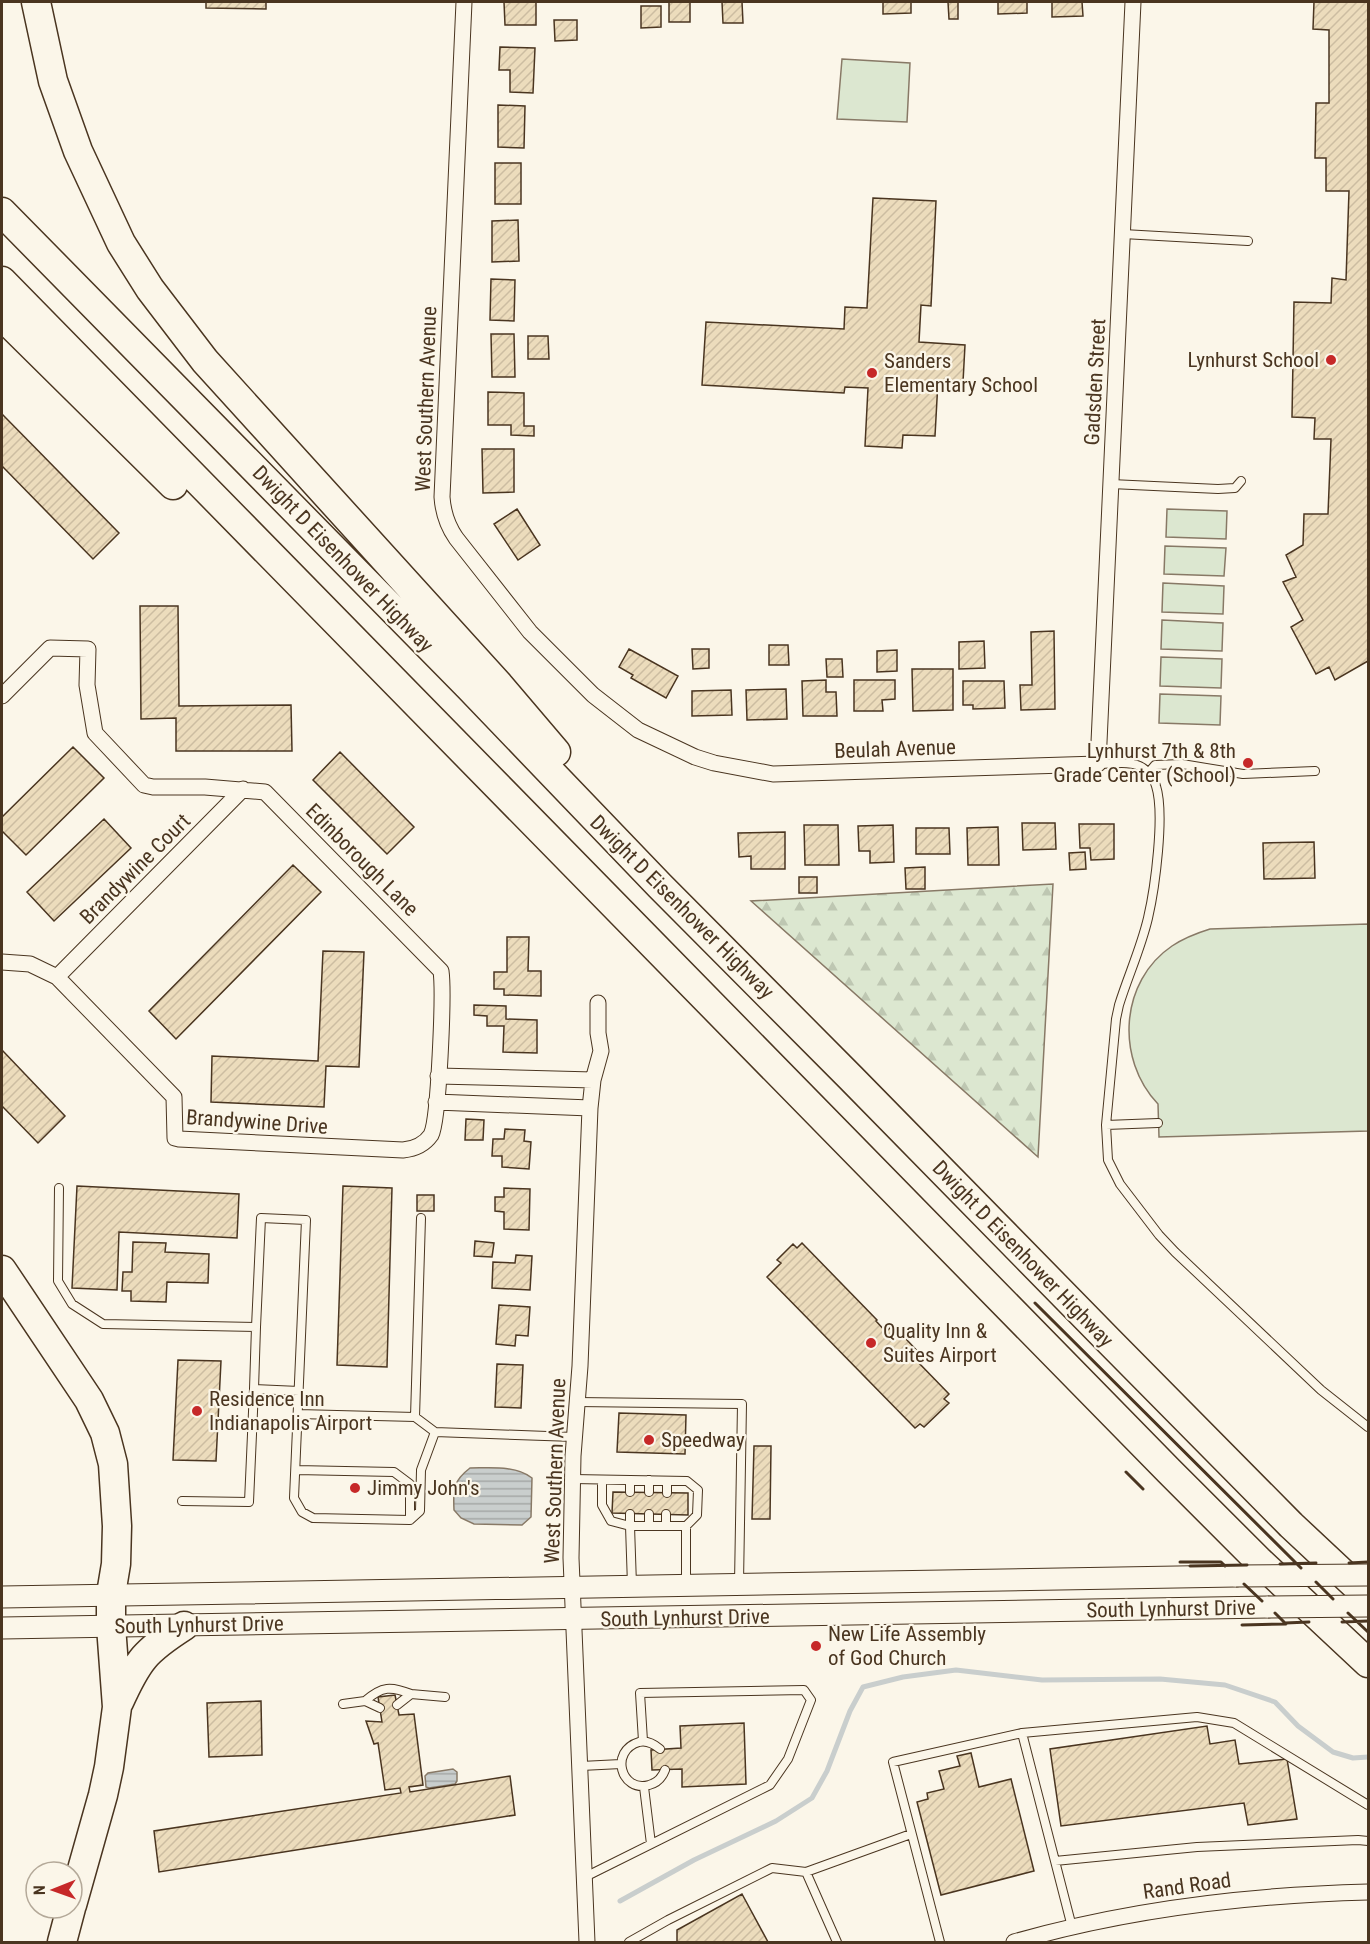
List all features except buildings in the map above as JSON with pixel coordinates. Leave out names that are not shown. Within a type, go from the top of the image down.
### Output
[{"type":"highway","points":[[36,2],[53,81],[78,151],[121,243],[150,289],[205,361],[549,744],[660,886]]},
{"type":"highway","name":"Dwight D Eisenhower Highway","points":[[2,212],[461,679],[660,886],[1291,1525],[1368,1597]]},
{"type":"highway","points":[[2,281],[1169,1471],[1258,1560],[1368,1663]]},
{"type":"highway","points":[[2,316],[190,502],[289,576]]},
{"type":"highway","points":[[2,1270],[80,1384],[105,1434],[113,1464],[117,1526],[116,1564],[111,1594],[111,1626],[117,1707],[109,1767],[84,1863]]},
{"type":"highway","points":[[117,1707],[138,1663],[156,1645],[184,1626]]},
{"type":"highway","points":[[62,1942],[68,1920]]},
{"type":"main road","name":"South Lynhurst Drive","points":[[2,1597],[1368,1575]]},
{"type":"main road","name":"South Lynhurst Drive","points":[[2,1628],[1368,1606]]},
{"type":"street","name":"West Southern Avenue","points":[[464,2],[442,497],[445,517],[456,538],[530,632],[593,695],[638,730],[695,757]]},
{"type":"street","name":"Gadsden Street","points":[[1098,764],[1133,2]]},
{"type":"street","name":"Edinborough Lane","points":[[2,696],[50,648],[88,649],[87,685],[95,733],[144,784],[153,787],[243,789],[265,792],[441,971],[438,1077]]},
{"type":"street","name":"Beulah Avenue","points":[[695,757],[722,765],[772,774],[1098,764]]},
{"type":"street","name":"Brandywine Court","points":[[57,977],[243,789]]},
{"type":"street","name":"Brandywine Drive","points":[[2,962],[30,964],[57,977],[174,1097],[175,1138],[406,1150],[423,1144],[430,1135],[436,1121],[438,1077]]},
{"type":"street","name":"West Southern Avenue","points":[[587,1942],[571,1558],[574,1437],[590,1108],[593,1080],[601,1051],[598,1032],[598,1003]]},
{"type":"street","points":[[438,1077],[593,1080]]},
{"type":"street","points":[[436,1102],[590,1108]]},
{"type":"street","name":"Rand Road","points":[[1014,1942],[1072,1927],[1152,1911],[1232,1900],[1293,1895],[1368,1893]]},
{"type":"lane","points":[[1123,234],[1248,241]]},
{"type":"lane","points":[[1110,484],[1218,489],[1235,488],[1241,481]]},
{"type":"lane","points":[[1098,764],[1140,765],[1149,772],[1158,795],[1156,865],[1148,919],[1119,1005],[1106,1125],[1108,1161],[1113,1173],[1159,1235],[1202,1279],[1321,1390],[1368,1427]]},
{"type":"lane","points":[[1149,772],[1155,765],[1182,764],[1243,774],[1315,771]]},
{"type":"lane","points":[[1106,1125],[1158,1123]]},
{"type":"lane","points":[[59,1188],[58,1281],[72,1304],[103,1324],[256,1327]]},
{"type":"lane","points":[[182,1501],[249,1502],[261,1218],[306,1220],[294,1498],[302,1512],[313,1518],[410,1520],[420,1511],[421,1470],[435,1432]]},
{"type":"lane","points":[[415,1417],[421,1218]]},
{"type":"lane","points":[[254,1389],[299,1391]]},
{"type":"lane","points":[[577,1402],[742,1404],[738,1586]]},
{"type":"lane","points":[[298,1414],[415,1417],[435,1432],[574,1437]]},
{"type":"lane","points":[[296,1470],[394,1472],[410,1484],[410,1520]]},
{"type":"lane","points":[[573,1479],[687,1481],[698,1490],[697,1515],[686,1526],[630,1526],[611,1521],[602,1505],[602,1480]]},
{"type":"lane","points":[[630,1480],[630,1492]]},
{"type":"lane","points":[[649,1480],[649,1492]]},
{"type":"lane","points":[[667,1480],[667,1493]]},
{"type":"lane","points":[[630,1514],[632,1587]]},
{"type":"lane","points":[[649,1514],[649,1526]]},
{"type":"lane","points":[[666,1514],[666,1526]]},
{"type":"lane","points":[[686,1526],[687,1586]]},
{"type":"lane","points":[[365,1701],[376,1691],[396,1688],[411,1694],[445,1697]]},
{"type":"lane","points":[[585,1877],[770,1785],[788,1759],[811,1700],[804,1690],[640,1693],[643,1741]]},
{"type":"lane","points":[[397,1705],[411,1694]]},
{"type":"lane","points":[[343,1704],[365,1701],[380,1708]]},
{"type":"lane","points":[[940,1942],[892,1762],[1022,1733],[1197,1717],[1234,1723],[1368,1805]]},
{"type":"lane","points":[[1022,1733],[1072,1927]]},
{"type":"lane","points":[[660,1749],[654,1744],[643,1741],[632,1744],[624,1753],[621,1764],[624,1776],[632,1784],[644,1786],[655,1783],[665,1770]]},
{"type":"lane","points":[[581,1766],[621,1764]]},
{"type":"lane","points":[[644,1786],[651,1844]]},
{"type":"lane","points":[[629,1942],[772,1868],[806,1872],[911,1834]]},
{"type":"lane","points":[[1055,1861],[1197,1847],[1368,1841]]},
{"type":"lane","points":[[806,1872],[837,1942]]},
{"type":"green space","points":[[842,59],[910,63],[907,122],[837,119]]},
{"type":"green space","points":[[1167,509],[1227,511],[1226,539],[1166,537]]},
{"type":"green space","points":[[1165,546],[1226,548],[1224,576],[1164,574]]},
{"type":"green space","points":[[1163,583],[1224,586],[1223,614],[1162,612]]},
{"type":"green space","points":[[1162,620],[1223,623],[1222,651],[1161,649]]},
{"type":"green space","points":[[1161,657],[1222,659],[1221,688],[1160,686]]},
{"type":"green space","points":[[1160,694],[1221,696],[1220,725],[1159,723]]},
{"type":"green space","points":[[1053,884],[1038,1157],[751,901]]},
{"type":"green space","points":[[1368,924],[1368,1131],[1159,1137],[1158,1104],[1144,1086],[1135,1065],[1130,1043],[1129,1021],[1133,1000],[1142,979],[1155,961],[1177,943],[1210,929]]},
{"type":"shaded area","points":[[470,1468],[511,1469],[532,1478],[531,1517],[522,1525],[474,1524],[461,1518],[454,1510],[454,1491],[457,1481]]},
{"type":"shaded area","points":[[453,1769],[457,1772],[455,1784],[426,1787],[425,1776],[428,1773]]},
{"type":"waterway","points":[[620,1901],[694,1860],[776,1821],[812,1798],[827,1771],[850,1711],[863,1687],[903,1677],[956,1670],[1042,1680],[1160,1679],[1225,1685],[1275,1702],[1298,1726],[1333,1752],[1353,1758],[1368,1757]]},
{"type":"wall","points":[[1035,1303],[1301,1568]]},
{"type":"wall","points":[[1126,1472],[1143,1489]]},
{"type":"wall","points":[[1180,1562],[1221,1562],[1225,1566]]},
{"type":"wall","points":[[1349,1563],[1368,1562]]},
{"type":"wall","points":[[1280,1564],[1316,1563]]},
{"type":"wall","points":[[1190,1566],[1247,1565]]},
{"type":"wall","points":[[1316,1582],[1333,1599]]},
{"type":"wall","points":[[1244,1584],[1262,1601]]},
{"type":"wall","points":[[1242,1625],[1286,1624],[1275,1613]]},
{"type":"wall","points":[[1348,1613],[1368,1632]]},
{"type":"wall","points":[[1342,1622],[1368,1621]]},
{"type":"wall","points":[[1285,1623],[1309,1622]]},
{"type":"place","name":"Lynhurst School","points":[[1331,360]]},
{"type":"place","name":"Sanders Elementary School","points":[[872,373]]},
{"type":"place","name":"Lynhurst 7th & 8th Grade Center (School)","points":[[1248,763]]},
{"type":"place","name":"Quality Inn & Suites Airport","points":[[871,1343]]},
{"type":"place","name":"Residence Inn Indianapolis Airport","points":[[197,1411]]},
{"type":"place","name":"Speedway","points":[[649,1440]]},
{"type":"place","name":"Jimmy John's","points":[[355,1488]]},
{"type":"place","name":"New Life Assembly of God Church","points":[[816,1646]]}]
